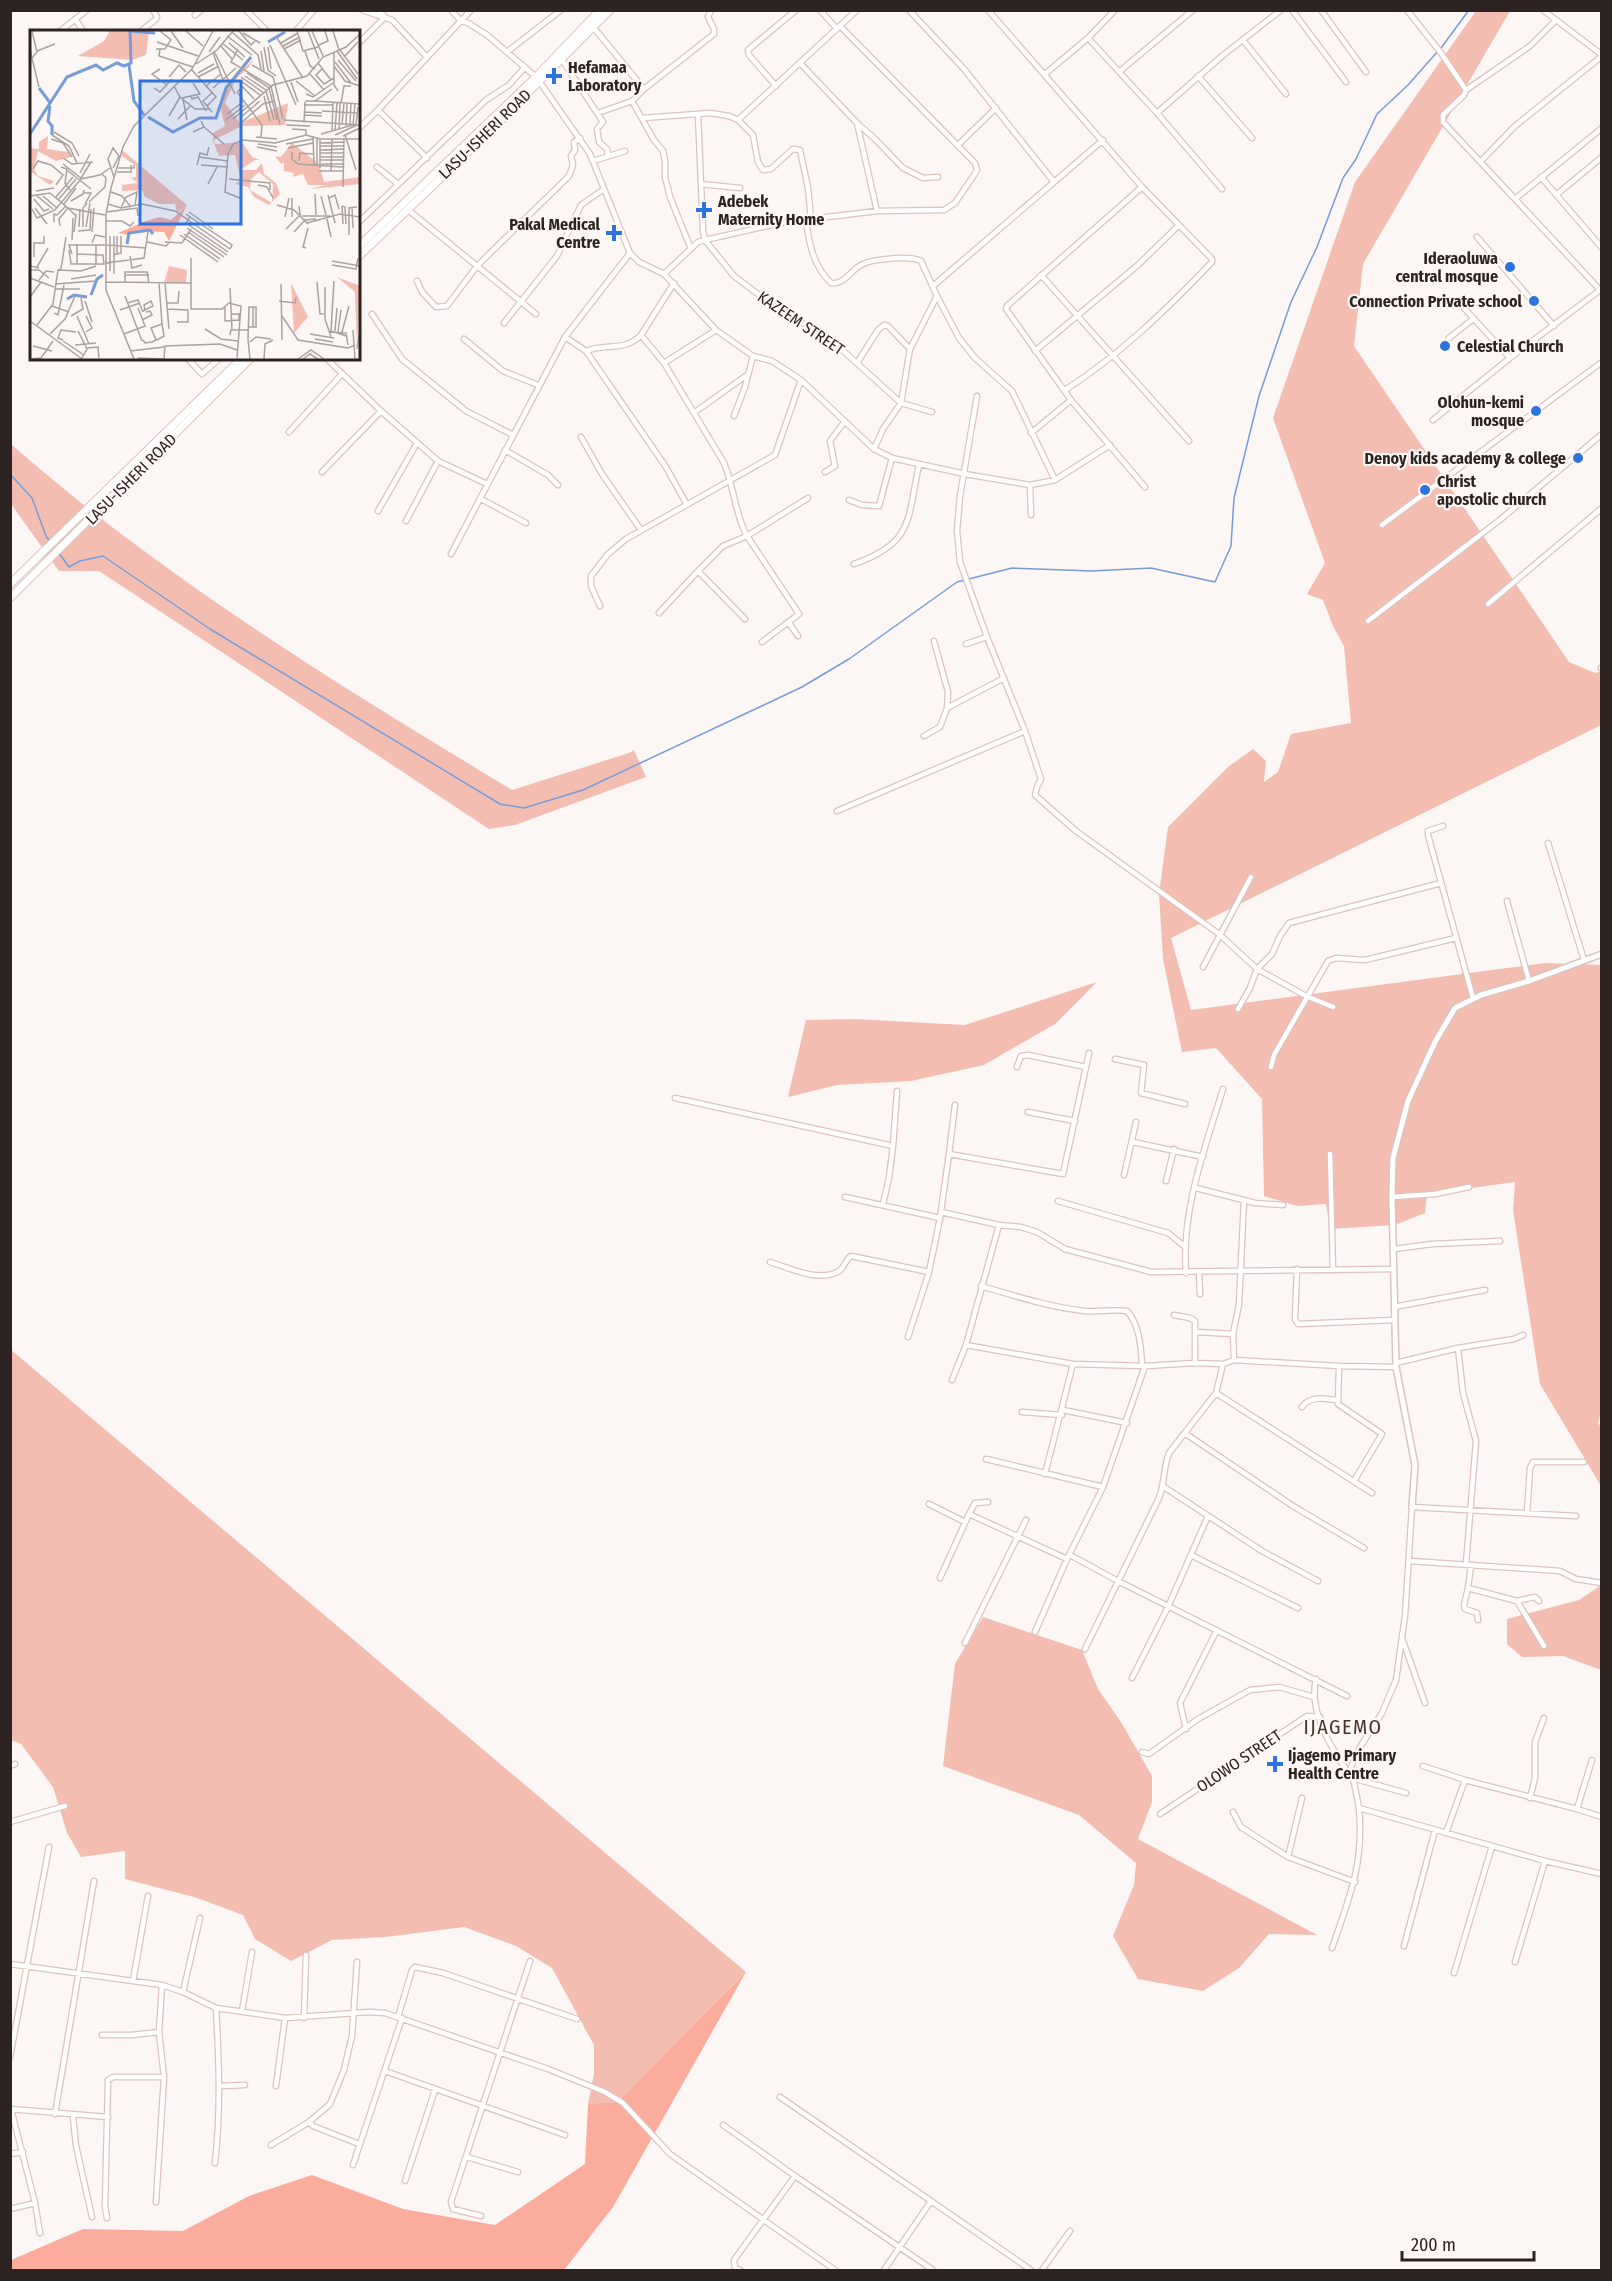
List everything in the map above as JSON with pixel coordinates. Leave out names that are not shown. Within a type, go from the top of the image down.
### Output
[{"type":"main road","name":"LASU-ISHERI ROAD","points":[[360,255],[583,33],[594,28],[610,10]]},
{"type":"main road","name":"LASU-ISHERI ROAD","points":[[538,79],[561,58],[599,11]]},
{"type":"main road","name":"LASU-ISHERI ROAD","points":[[360,244],[482,134]]},
{"type":"main road","name":"LASU-ISHERI ROAD","points":[[10,584],[240,360]]},
{"type":"main road","name":"LASU-ISHERI ROAD","points":[[10,598],[249,360]]},
{"type":"street","points":[[62,30],[87,10]]},
{"type":"street","points":[[142,30],[157,17],[153,10]]},
{"type":"street","points":[[195,15],[201,10]]},
{"type":"street","points":[[246,10],[266,30]]},
{"type":"street","points":[[296,30],[314,10]]},
{"type":"street","points":[[362,10],[385,17],[397,24],[427,57]]},
{"type":"street","points":[[378,10],[385,17]]},
{"type":"street","points":[[451,10],[461,21],[475,26],[538,79],[580,138],[593,161],[630,253],[639,262],[664,274],[716,330],[753,356],[772,361],[801,380],[874,449],[892,458],[919,465],[1030,485],[1055,480],[1110,445]]},
{"type":"street","points":[[360,127],[471,10]]},
{"type":"street","points":[[507,52],[561,10]]},
{"type":"street","points":[[598,113],[632,101],[714,34],[708,16],[711,10]]},
{"type":"street","points":[[776,86],[749,55],[748,50],[796,10]]},
{"type":"street","points":[[664,274],[698,242],[705,240],[785,222],[877,211],[933,211],[950,207],[976,170],[975,163],[958,145],[820,10]]},
{"type":"street","points":[[738,120],[857,10]]},
{"type":"street","points":[[909,10],[964,69],[1054,182]]},
{"type":"street","points":[[988,10],[1142,187],[1209,254],[1212,262],[1165,311],[1089,375],[1065,390]]},
{"type":"street","points":[[1046,74],[1088,38],[1115,10]]},
{"type":"street","points":[[1268,10],[1270,17]]},
{"type":"street","points":[[1157,113],[1198,76],[1281,10]]},
{"type":"street","points":[[1292,10],[1347,82]]},
{"type":"street","points":[[1321,10],[1366,72]]},
{"type":"street","points":[[1407,10],[1441,53],[1466,90]]},
{"type":"street","points":[[1481,161],[1515,126],[1602,55],[1543,10]]},
{"type":"street","points":[[1120,71],[1189,12]]},
{"type":"street","points":[[360,42],[385,17]]},
{"type":"street","points":[[75,20],[82,30]]},
{"type":"street","points":[[1433,420],[1510,358],[1601,291],[1442,119],[1445,113],[1464,96],[1466,90],[1530,46],[1556,20]]},
{"type":"street","points":[[594,28],[644,89]]},
{"type":"street","points":[[1088,38],[1120,71],[1222,189]]},
{"type":"street","points":[[1243,40],[1286,94]]},
{"type":"street","points":[[561,58],[603,122],[597,129],[599,142],[607,149],[608,156]]},
{"type":"street","points":[[800,63],[903,168],[923,178],[938,177]]},
{"type":"street","points":[[360,221],[486,100],[509,85],[525,67]]},
{"type":"street","points":[[1198,76],[1252,138]]},
{"type":"street","points":[[632,101],[654,140],[663,151],[665,177],[670,196],[690,249]]},
{"type":"street","points":[[958,145],[996,108]]},
{"type":"street","points":[[378,110],[427,158]]},
{"type":"street","points":[[643,118],[721,113],[738,120],[753,135],[758,162],[763,170],[771,169],[793,149],[800,150],[808,188],[809,246],[815,260],[831,283],[839,283],[863,264],[910,257],[921,261],[959,338],[1012,391],[1055,480]]},
{"type":"street","points":[[698,114],[702,222],[705,240]]},
{"type":"street","points":[[857,123],[877,211]]},
{"type":"street","points":[[1515,199],[1602,128]]},
{"type":"street","points":[[417,281],[422,292],[436,307],[447,306],[477,266],[569,176],[573,165],[571,156],[575,150],[574,142],[580,138]]},
{"type":"street","points":[[933,286],[1103,141]]},
{"type":"street","points":[[593,161],[625,151]]},
{"type":"street","points":[[1556,195],[1600,160]]},
{"type":"street","points":[[377,167],[398,184]]},
{"type":"street","points":[[1541,177],[1602,248]]},
{"type":"street","points":[[701,184],[740,188]]},
{"type":"street","points":[[1142,187],[1006,307],[1007,312],[1071,400],[1145,487]]},
{"type":"street","points":[[504,323],[557,256],[581,205],[604,189]]},
{"type":"street","points":[[407,209],[536,315]]},
{"type":"street","points":[[1035,351],[1140,267],[1179,225]]},
{"type":"street","points":[[1477,237],[1554,326]]},
{"type":"street","name":"KAZEEM STREET","points":[[705,240],[734,276],[775,307],[829,338],[876,383],[901,403]]},
{"type":"street","points":[[451,554],[482,499],[487,484],[565,337],[630,253]]},
{"type":"street","points":[[1041,275],[1189,441]]},
{"type":"street","points":[[586,351],[595,347],[621,347],[635,341],[674,283]]},
{"type":"street","points":[[874,449],[883,429],[901,403],[910,349],[937,296]]},
{"type":"street","points":[[1462,306],[1510,358]]},
{"type":"street","points":[[372,314],[402,359],[466,411],[513,435]]},
{"type":"street","points":[[1449,338],[1473,319]]},
{"type":"street","points":[[857,363],[878,330],[884,325],[888,326],[910,349]]},
{"type":"street","points":[[664,363],[716,330]]},
{"type":"street","points":[[641,335],[664,363],[724,463],[731,480],[743,529],[799,614],[762,642]]},
{"type":"street","points":[[565,337],[586,351],[666,467],[687,505]]},
{"type":"street","points":[[464,339],[503,371],[538,385]]},
{"type":"street","points":[[734,416],[753,356]]},
{"type":"street","points":[[189,360],[202,374],[218,360]]},
{"type":"street","points":[[328,360],[438,461],[487,484]]},
{"type":"street","points":[[1382,525],[1602,362]]},
{"type":"street","points":[[289,432],[342,374]]},
{"type":"street","points":[[695,412],[747,375]]},
{"type":"street","points":[[600,606],[590,581],[593,571],[617,546],[641,530],[775,455],[801,380]]},
{"type":"street","points":[[977,396],[960,496],[957,531],[960,562],[1041,779],[1035,790],[1037,797],[1076,831],[1219,934],[1257,969],[1306,996],[1333,1007]]},
{"type":"street","points":[[1031,433],[1071,400]]},
{"type":"street","points":[[901,403],[933,412]]},
{"type":"street","points":[[322,472],[381,411]]},
{"type":"street","points":[[825,472],[835,465],[830,441],[845,421]]},
{"type":"street","points":[[1368,621],[1501,519],[1602,435]]},
{"type":"street","points":[[581,437],[602,474],[641,530]]},
{"type":"street","points":[[378,511],[417,443]]},
{"type":"street","points":[[505,450],[548,475],[558,486]]},
{"type":"street","points":[[849,500],[862,505],[879,506],[892,458]]},
{"type":"street","points":[[406,521],[438,461]]},
{"type":"street","points":[[854,564],[879,555],[902,536],[919,465]]},
{"type":"street","points":[[1030,485],[1031,515]]},
{"type":"street","points":[[659,613],[716,551],[734,540],[747,536],[808,498]]},
{"type":"street","points":[[482,499],[525,523]]},
{"type":"street","points":[[1488,604],[1602,508]]},
{"type":"street","points":[[698,571],[745,619]]},
{"type":"street","points":[[789,622],[798,636]]},
{"type":"street","points":[[966,644],[987,637]]},
{"type":"street","points":[[924,736],[939,727],[947,708],[948,692],[934,641]]},
{"type":"street","points":[[947,708],[1004,678]]},
{"type":"street","points":[[837,811],[1025,731]]},
{"type":"street","points":[[1443,826],[1427,832],[1473,998]]},
{"type":"street","points":[[1548,843],[1584,960]]},
{"type":"street","points":[[1203,967],[1251,877]]},
{"type":"street","points":[[1238,1009],[1257,969],[1272,954],[1289,923],[1441,883]]},
{"type":"street","points":[[1507,901],[1529,981]]},
{"type":"street","points":[[1271,1067],[1274,1055],[1328,961],[1332,959],[1365,960],[1456,938]]},
{"type":"street","points":[[1332,1948],[1359,1868],[1361,1836],[1359,1808],[1352,1778],[1353,1760],[1382,1713],[1396,1680],[1410,1561],[1415,1465],[1396,1365],[1392,1197],[1393,1158],[1408,1101],[1445,1023],[1455,1008],[1473,998],[1529,981],[1602,954]]},
{"type":"street","points":[[949,1154],[1063,1174],[1089,1053]]},
{"type":"street","points":[[1017,1067],[1021,1056],[1028,1055],[1086,1067]]},
{"type":"street","points":[[1115,1059],[1144,1065],[1141,1093],[1185,1104]]},
{"type":"street","points":[[1186,1273],[1184,1246],[1203,1157],[1223,1089]]},
{"type":"street","points":[[883,1204],[893,1146],[897,1091]]},
{"type":"street","points":[[675,1098],[893,1146]]},
{"type":"street","points":[[908,1337],[929,1272],[940,1215],[955,1105]]},
{"type":"street","points":[[1028,1112],[1076,1120]]},
{"type":"street","points":[[1124,1175],[1136,1122]]},
{"type":"street","points":[[1133,1142],[1203,1157]]},
{"type":"street","points":[[1166,1181],[1174,1149]]},
{"type":"street","points":[[1330,1154],[1333,1270]]},
{"type":"street","points":[[1392,1197],[1435,1194],[1468,1187]]},
{"type":"street","points":[[1196,1188],[1262,1204],[1283,1205]]},
{"type":"street","points":[[845,1197],[1021,1227],[1036,1232],[1065,1249],[1151,1272],[1394,1269]]},
{"type":"street","points":[[1234,1360],[1233,1334],[1239,1304],[1244,1200]]},
{"type":"street","points":[[1058,1201],[1168,1233],[1184,1246]]},
{"type":"street","points":[[952,1380],[966,1345],[999,1225]]},
{"type":"street","points":[[1394,1249],[1500,1240]]},
{"type":"street","points":[[770,1262],[818,1276],[840,1270],[851,1256],[929,1272]]},
{"type":"street","points":[[1297,1269],[1295,1319],[1298,1324],[1394,1320]]},
{"type":"street","points":[[1199,1272],[1200,1294]]},
{"type":"street","points":[[981,1286],[1043,1304],[1066,1308],[1089,1311],[1127,1311],[1140,1340],[1144,1366],[1103,1487],[1035,1632]]},
{"type":"street","points":[[1394,1307],[1485,1290]]},
{"type":"street","points":[[1174,1315],[1195,1321],[1195,1363]]},
{"type":"street","points":[[1196,1332],[1233,1334]]},
{"type":"street","points":[[966,1345],[1073,1364],[1144,1366],[1223,1364],[1234,1360],[1339,1366],[1396,1365],[1458,1348],[1514,1339],[1523,1335]]},
{"type":"street","points":[[1458,1348],[1462,1393],[1476,1441],[1468,1588],[1464,1605],[1465,1609],[1477,1613],[1478,1620]]},
{"type":"street","points":[[1046,1474],[1073,1364]]},
{"type":"street","points":[[1084,1650],[1164,1487],[1165,1463],[1169,1453],[1216,1393],[1223,1364]]},
{"type":"street","points":[[1339,1366],[1337,1400],[1340,1406],[1382,1434],[1354,1481]]},
{"type":"street","points":[[1216,1393],[1372,1493]]},
{"type":"street","points":[[1302,1407],[1311,1399],[1337,1400]]},
{"type":"street","points":[[1022,1412],[1062,1413],[1126,1423]]},
{"type":"street","points":[[1185,1434],[1293,1506],[1364,1548]]},
{"type":"street","points":[[986,1459],[1103,1487]]},
{"type":"street","points":[[1527,1513],[1530,1468],[1533,1462],[1584,1462]]},
{"type":"street","points":[[1164,1487],[1262,1551],[1318,1581]]},
{"type":"street","points":[[940,1578],[975,1503],[988,1502]]},
{"type":"street","points":[[929,1504],[965,1522]]},
{"type":"street","points":[[1412,1508],[1576,1516]]},
{"type":"street","points":[[969,1514],[1069,1557],[1347,1696]]},
{"type":"street","points":[[1132,1678],[1168,1607],[1208,1516]]},
{"type":"street","points":[[965,1643],[1026,1520]]},
{"type":"street","points":[[1191,1555],[1298,1608]]},
{"type":"street","points":[[1410,1561],[1560,1571],[1576,1579],[1602,1583]]},
{"type":"street","points":[[1468,1588],[1517,1601],[1535,1597],[1539,1601]]},
{"type":"street","points":[[1517,1601],[1544,1646]]},
{"type":"street","points":[[1186,1729],[1180,1702],[1217,1630]]},
{"type":"street","points":[[1402,1638],[1425,1703]]},
{"type":"street","points":[[1316,1679],[1314,1697],[1320,1717],[1331,1747],[1352,1778],[1406,1793]]},
{"type":"street","points":[[1142,1752],[1149,1754],[1198,1719],[1250,1690],[1279,1687],[1314,1697]]},
{"type":"street","name":"OLOWO STREET","points":[[1160,1814],[1307,1716],[1320,1717]]},
{"type":"street","points":[[1530,1798],[1535,1778],[1535,1742],[1544,1718]]},
{"type":"street","points":[[1577,1809],[1592,1760]]},
{"type":"street","points":[[1423,1766],[1465,1780],[1602,1817]]},
{"type":"street","points":[[1446,1833],[1465,1780]]},
{"type":"street","points":[[1288,1857],[1302,1798]]},
{"type":"street","points":[[10,1822],[65,1806]]},
{"type":"street","points":[[1359,1808],[1545,1861],[1602,1874]]},
{"type":"street","points":[[1233,1812],[1241,1827],[1288,1857],[1354,1882]]},
{"type":"street","points":[[1404,1946],[1435,1830]]},
{"type":"street","points":[[1454,1973],[1492,1846]]},
{"type":"street","points":[[10,2057],[49,1847]]},
{"type":"street","points":[[1515,1962],[1545,1861]]},
{"type":"street","points":[[55,2114],[94,1881]]},
{"type":"street","points":[[133,1981],[148,1896]]},
{"type":"street","points":[[183,1992],[200,1918]]},
{"type":"street","points":[[242,2011],[252,1952]]},
{"type":"street","points":[[304,2018],[306,1955]]},
{"type":"street","points":[[481,2216],[453,2209],[450,2205],[531,1961]]},
{"type":"street","points":[[271,2145],[309,2122],[330,2104],[349,2052],[357,1962]]},
{"type":"street","points":[[10,1964],[162,1985],[216,2008],[285,2018],[377,2012],[400,2017],[558,2072],[605,2092],[623,2103],[670,2154],[835,2271]]},
{"type":"street","points":[[353,2166],[385,2071],[415,1967],[443,1973],[577,2019]]},
{"type":"street","points":[[156,2202],[164,2077],[159,2032],[162,1985]]},
{"type":"street","points":[[215,2163],[220,2125],[216,2008]]},
{"type":"street","points":[[276,2086],[285,2018]]},
{"type":"street","points":[[102,2035],[159,2032]]},
{"type":"street","points":[[385,2071],[566,2135]]},
{"type":"street","points":[[107,2218],[105,2206],[108,2080],[113,2077],[164,2077]]},
{"type":"street","points":[[220,2086],[245,2085]]},
{"type":"street","points":[[405,2181],[435,2090]]},
{"type":"street","points":[[780,2097],[1031,2271]]},
{"type":"street","points":[[40,2233],[35,2203],[11,2109],[73,2116],[108,2117]]},
{"type":"street","points":[[73,2116],[76,2145],[92,2217]]},
{"type":"street","points":[[309,2122],[313,2126],[359,2144]]},
{"type":"street","points":[[723,2124],[933,2271]]},
{"type":"street","points":[[10,2154],[23,2152]]},
{"type":"street","points":[[467,2157],[518,2172]]},
{"type":"street","points":[[740,2271],[735,2268],[735,2260],[795,2176]]},
{"type":"street","points":[[884,2271],[931,2201]]},
{"type":"street","points":[[10,2209],[35,2203]]},
{"type":"street","points":[[1042,2271],[1070,2231]]},
{"type":"shaded area","points":[[1476,11],[1510,11],[1363,264],[1354,346],[1569,662],[1595,673],[1601,671],[1601,725],[1171,938],[1191,1010],[1545,963],[1601,965],[1602,1407],[1598,1424],[1602,1426],[1601,1486],[1540,1384],[1513,1210],[1515,1182],[1427,1194],[1425,1213],[1395,1225],[1330,1229],[1326,1204],[1297,1206],[1264,1196],[1262,1099],[1216,1048],[1182,1052],[1163,959],[1159,894],[1168,827],[1228,767],[1253,749],[1266,761],[1264,782],[1278,772],[1291,734],[1351,723],[1344,646],[1323,600],[1307,594],[1325,563],[1273,418],[1355,182]]},
{"type":"shaded area","points":[[11,444],[129,540],[191,585],[318,670],[512,790],[634,750],[646,777],[515,825],[489,829],[99,571],[59,571],[11,504]]},
{"type":"shaded area","points":[[1097,982],[1055,1024],[984,1065],[911,1081],[837,1085],[788,1097],[806,1020],[855,1019],[965,1025]]},
{"type":"shaded area","points":[[10,1349],[746,1972],[617,2102],[588,2104],[594,2074],[594,2045],[552,1968],[516,1946],[464,1927],[386,1937],[332,1940],[291,1961],[255,1939],[243,1915],[194,1897],[125,1879],[125,1851],[81,1857],[67,1833],[53,1787],[21,1744],[11,1740]]},
{"type":"shaded area","points":[[1601,1585],[1601,1670],[1563,1656],[1522,1657],[1507,1644],[1507,1619],[1579,1600]]},
{"type":"shaded area","points":[[983,1617],[1082,1650],[1098,1689],[1121,1722],[1152,1776],[1152,1802],[1138,1839],[1317,1935],[1269,1934],[1239,1968],[1203,1991],[1138,1979],[1113,1936],[1134,1885],[1136,1863],[1079,1815],[943,1766],[955,1664]]},
{"type":"shaded area","points":[[746,1972],[613,2207],[564,2270],[11,2270],[11,2260],[83,2229],[183,2231],[249,2196],[312,2175],[403,2209],[495,2225],[585,2164],[588,2104],[617,2102]]},
{"type":"waterway","points":[[1441,48],[1469,10]]},
{"type":"waterway","points":[[59,553],[69,567],[80,561],[103,556],[210,629],[500,804],[524,808],[583,790],[802,687],[849,659],[957,582],[1012,568],[1092,571],[1151,568],[1215,582],[1231,546],[1234,498],[1259,396],[1291,302],[1317,247],[1343,178],[1356,159],[1377,114],[1408,85],[1438,51]]},
{"type":"waterway","points":[[10,474],[32,498],[50,542]]},
{"type":"place","name":"Hefamaa Laboratory","points":[[554,76]]},
{"type":"place","name":"Adebek Maternity Home","points":[[704,210]]},
{"type":"place","name":"Pakal Medical Centre","points":[[614,233]]},
{"type":"place","name":"Ideraoluwa central mosque","points":[[1510,267]]},
{"type":"place","name":"Connection Private school","points":[[1534,301]]},
{"type":"place","name":"Celestial Church","points":[[1445,346]]},
{"type":"place","name":"Olohun-kemi mosque","points":[[1536,411]]},
{"type":"place","name":"Denoy kids academy & college","points":[[1578,458]]},
{"type":"place","name":"Christ apostolic church","points":[[1425,490]]},
{"type":"place","name":"Ijagemo Primary Health Centre","points":[[1275,1764]]},
{"type":"district","name":"IJAGEMO","points":[[1343,1727]]}]
